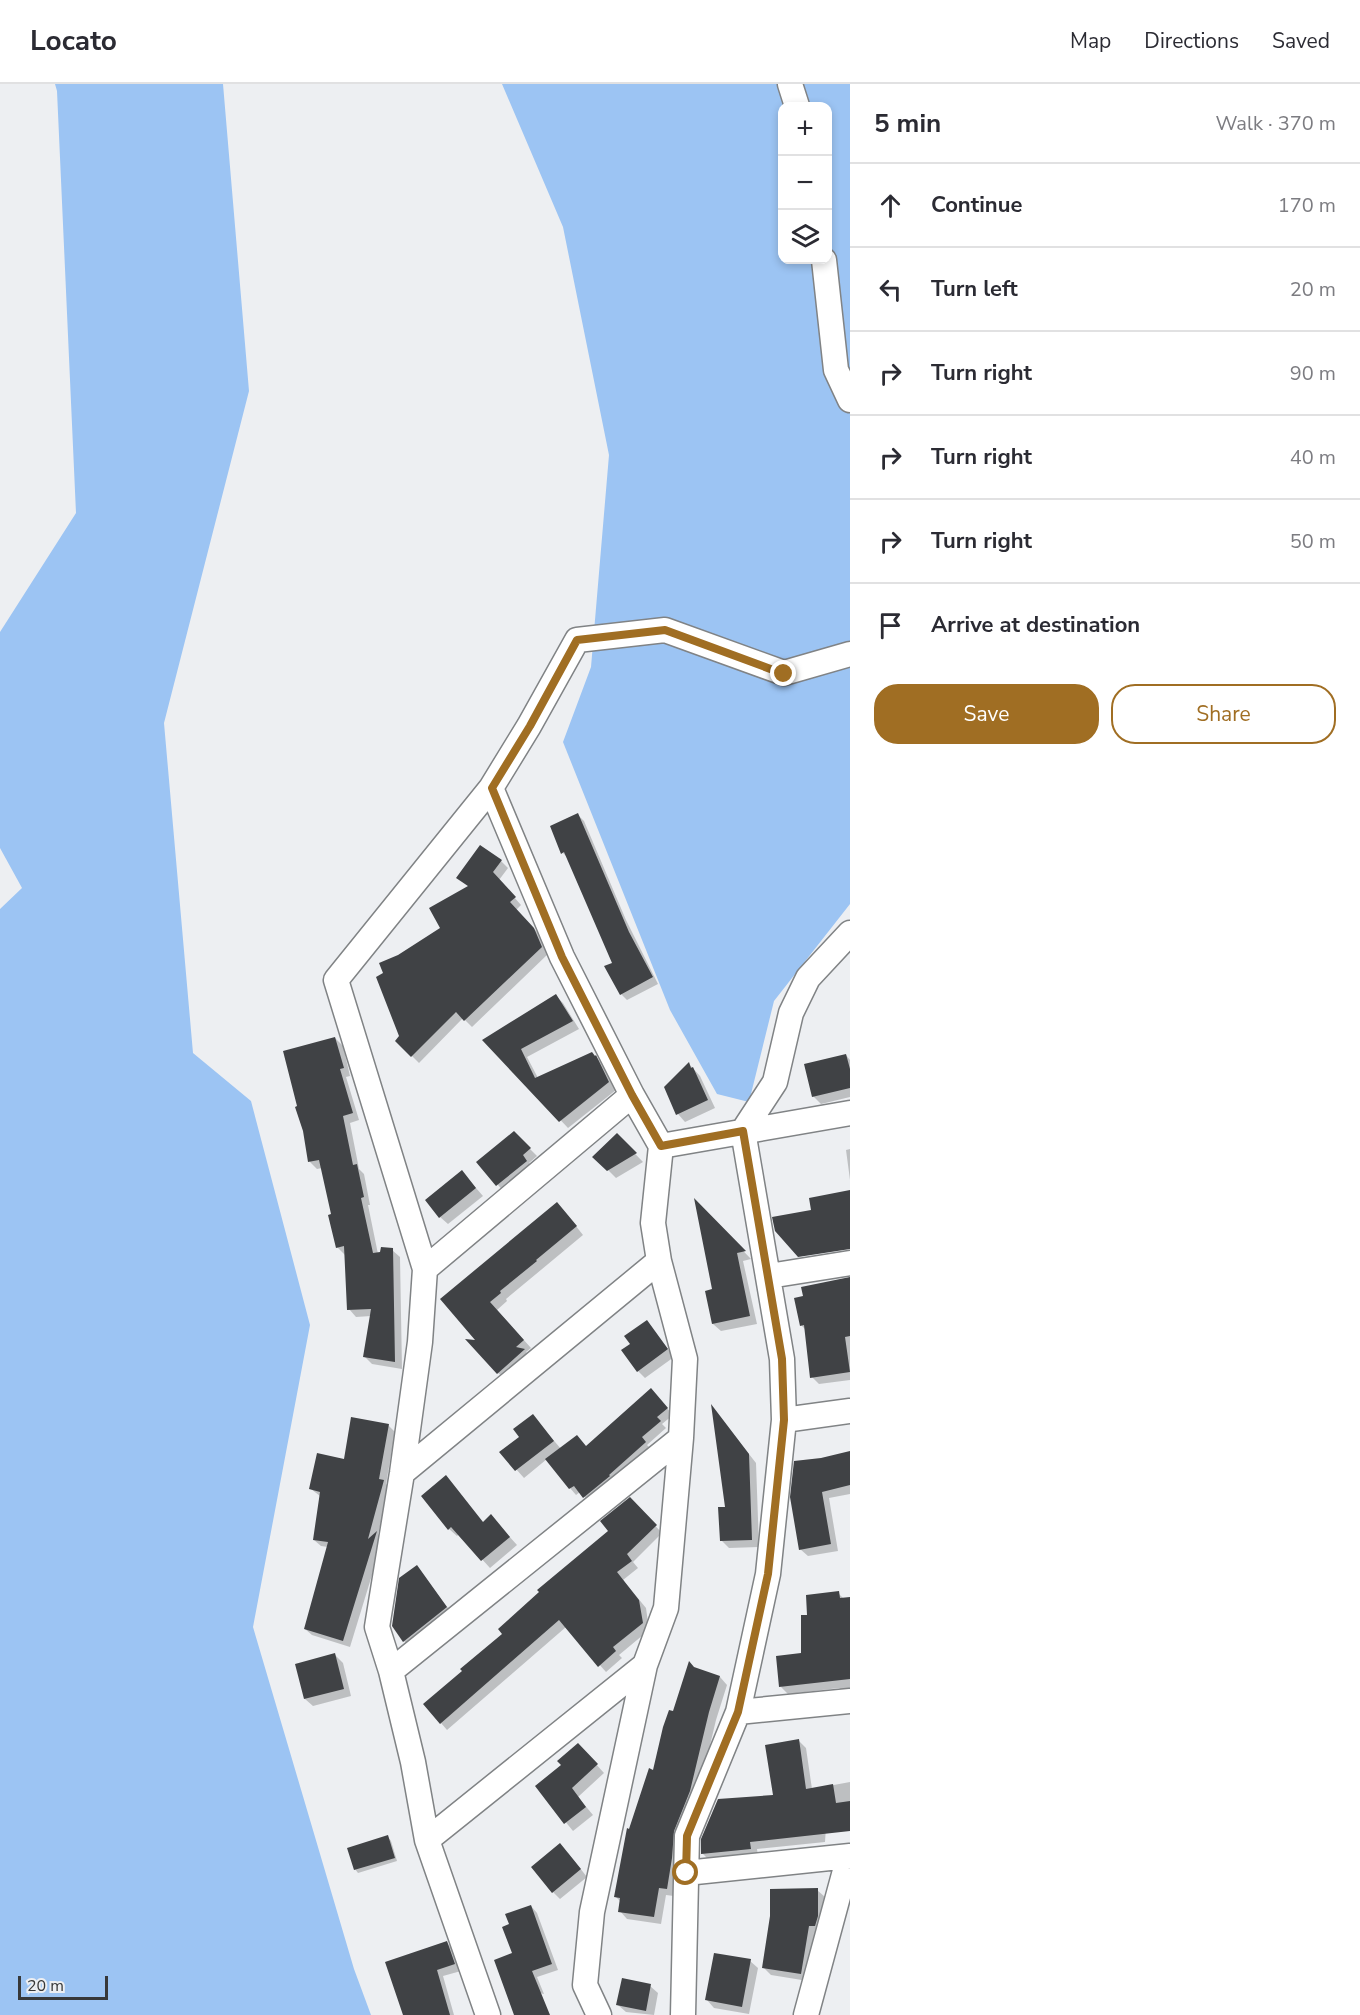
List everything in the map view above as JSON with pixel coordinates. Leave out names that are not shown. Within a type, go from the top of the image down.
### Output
[{"type":"street","points":[[790,84],[796,102]]},
{"type":"street","points":[[824,264],[836,370],[850,400]]},
{"type":"street","points":[[488,2015],[427,1840],[413,1762],[391,1671],[377,1627],[420,1342],[425,1269],[336,980],[492,788],[530,726],[577,640],[665,630],[784,674],[850,654]]},
{"type":"street","points":[[492,788],[558,948],[632,1095],[661,1146],[653,1223],[659,1261],[685,1359],[681,1438],[666,1608],[645,1665],[592,1912],[585,1985],[599,2015]]},
{"type":"street","points":[[683,2015],[687,1836],[738,1712],[768,1574],[784,1420],[782,1359],[743,1131],[775,1082],[791,1014],[808,978],[850,933]]},
{"type":"street","points":[[425,1269],[632,1095]]},
{"type":"street","points":[[661,1146],[850,1113]]},
{"type":"street","points":[[402,1473],[659,1261]]},
{"type":"street","points":[[769,1276],[850,1263]]},
{"type":"street","points":[[784,1420],[850,1411]]},
{"type":"street","points":[[391,1671],[681,1438]]},
{"type":"street","points":[[427,1840],[645,1665]]},
{"type":"street","points":[[738,1712],[850,1701]]},
{"type":"street","points":[[686,1873],[850,1856],[806,2015]]},
{"type":"shaded area","points":[[55,84],[223,84],[249,391],[164,723],[193,1053],[251,1101],[310,1325],[253,1627],[354,1969],[371,2015],[0,2015],[0,909],[22,888],[0,848],[0,632],[76,513]]},
{"type":"shaded area","points":[[502,84],[850,84],[850,904],[774,1001],[749,1102],[717,1094],[670,1010],[563,742],[591,667],[609,455],[563,227]]},
{"type":"building","points":[[578,813],[629,932],[653,977],[620,995],[604,966],[612,963],[564,852],[561,854],[550,826]]},
{"type":"building","points":[[480,845],[502,860],[493,872],[516,897],[510,902],[534,928],[542,947],[464,1021],[456,1012],[411,1057],[395,1041],[399,1036],[376,977],[383,973],[379,963],[398,955],[440,928],[429,908],[468,886],[456,878]]},
{"type":"building","points":[[556,994],[573,1021],[521,1049],[535,1078],[592,1052],[596,1055],[609,1082],[559,1122],[482,1040]]},
{"type":"building","points":[[335,1037],[344,1068],[340,1069],[353,1113],[343,1116],[353,1165],[357,1164],[364,1197],[361,1198],[373,1253],[380,1252],[381,1247],[393,1248],[395,1362],[363,1357],[371,1309],[347,1310],[344,1246],[336,1248],[319,1160],[308,1162],[303,1131],[295,1107],[297,1106],[283,1051]]},
{"type":"building","points":[[846,1054],[850,1069],[850,1088],[812,1097],[804,1064]]},
{"type":"building","points":[[689,1062],[708,1100],[676,1115],[664,1087]]},
{"type":"building","points":[[514,1131],[531,1148],[523,1155],[527,1161],[496,1186],[476,1162]]},
{"type":"building","points":[[617,1133],[637,1153],[607,1171],[592,1157]]},
{"type":"building","points":[[462,1170],[476,1188],[439,1218],[425,1200]]},
{"type":"building","points":[[850,1190],[850,1249],[798,1257],[775,1231],[772,1217],[811,1210],[809,1198]]},
{"type":"building","points":[[694,1198],[746,1251],[737,1253],[750,1316],[712,1324],[705,1291],[712,1289]]},
{"type":"building","points":[[557,1202],[577,1226],[490,1302],[524,1340],[516,1347],[525,1349],[497,1374],[465,1339],[475,1340],[440,1299]]},
{"type":"building","points":[[850,1277],[850,1336],[845,1337],[850,1372],[810,1378],[804,1325],[800,1326],[794,1298],[803,1296],[801,1287]]},
{"type":"building","points":[[647,1320],[668,1349],[637,1372],[621,1350],[630,1344],[624,1336]]},
{"type":"building","points":[[651,1388],[668,1408],[657,1417],[661,1421],[642,1437],[646,1442],[583,1498],[574,1486],[569,1489],[545,1459],[577,1435],[586,1446]]},
{"type":"building","points":[[711,1404],[749,1454],[752,1540],[720,1541],[718,1507],[725,1507]]},
{"type":"building","points":[[533,1414],[554,1441],[515,1471],[499,1452],[519,1437],[513,1429]]},
{"type":"building","points":[[351,1417],[389,1424],[379,1479],[384,1480],[368,1539],[377,1531],[343,1641],[304,1629],[328,1542],[313,1540],[320,1492],[309,1489],[317,1453],[344,1459]]},
{"type":"building","points":[[850,1451],[850,1485],[822,1492],[831,1544],[799,1550],[790,1497],[794,1461]]},
{"type":"building","points":[[446,1475],[483,1522],[491,1514],[510,1537],[481,1561],[451,1527],[448,1530],[421,1496]]},
{"type":"building","points":[[630,1497],[657,1525],[627,1554],[632,1561],[617,1572],[639,1600],[643,1623],[613,1647],[616,1651],[598,1667],[559,1620],[440,1724],[423,1704],[502,1634],[498,1629],[539,1592],[537,1590],[608,1531],[600,1521]]},
{"type":"building","points":[[417,1565],[447,1607],[403,1642],[392,1626],[399,1578]]},
{"type":"building","points":[[839,1591],[840,1598],[850,1597],[850,1679],[779,1687],[776,1656],[801,1653],[801,1615],[807,1615],[806,1595]]},
{"type":"building","points":[[335,1653],[344,1689],[304,1699],[295,1664]]},
{"type":"building","points":[[689,1661],[694,1667],[720,1676],[690,1791],[674,1831],[667,1889],[659,1888],[654,1917],[618,1912],[620,1898],[614,1897],[627,1828],[629,1829],[649,1768],[653,1770],[663,1727],[669,1710],[673,1711]]},
{"type":"building","points":[[799,1739],[806,1789],[833,1784],[836,1803],[850,1801],[850,1831],[750,1842],[751,1849],[701,1854],[701,1839],[718,1799],[773,1795],[765,1745]]},
{"type":"building","points":[[578,1743],[598,1764],[572,1788],[586,1807],[564,1824],[535,1786],[561,1765],[557,1761]]},
{"type":"building","points":[[388,1835],[395,1858],[354,1870],[347,1848]]},
{"type":"building","points":[[560,1843],[581,1869],[552,1893],[531,1867]]},
{"type":"building","points":[[818,1888],[818,1916],[815,1926],[809,1926],[801,1974],[762,1968],[770,1916],[770,1889]]},
{"type":"building","points":[[531,1905],[552,1964],[532,1971],[550,2015],[514,2015],[494,1960],[512,1953],[502,1927],[509,1924],[505,1914]]},
{"type":"building","points":[[447,1941],[455,1964],[437,1970],[450,2015],[403,2015],[385,1962]]},
{"type":"building","points":[[714,1953],[751,1959],[742,2007],[705,2000]]},
{"type":"building","points":[[622,1978],[651,1984],[646,2011],[616,2005]]},
{"type":"route","points":[[686,1873],[687,1836],[738,1712],[768,1574],[784,1420],[782,1359],[769,1276],[743,1131],[661,1146],[632,1095],[553,938],[492,788],[530,726],[577,640],[665,630],[784,674]]}]
